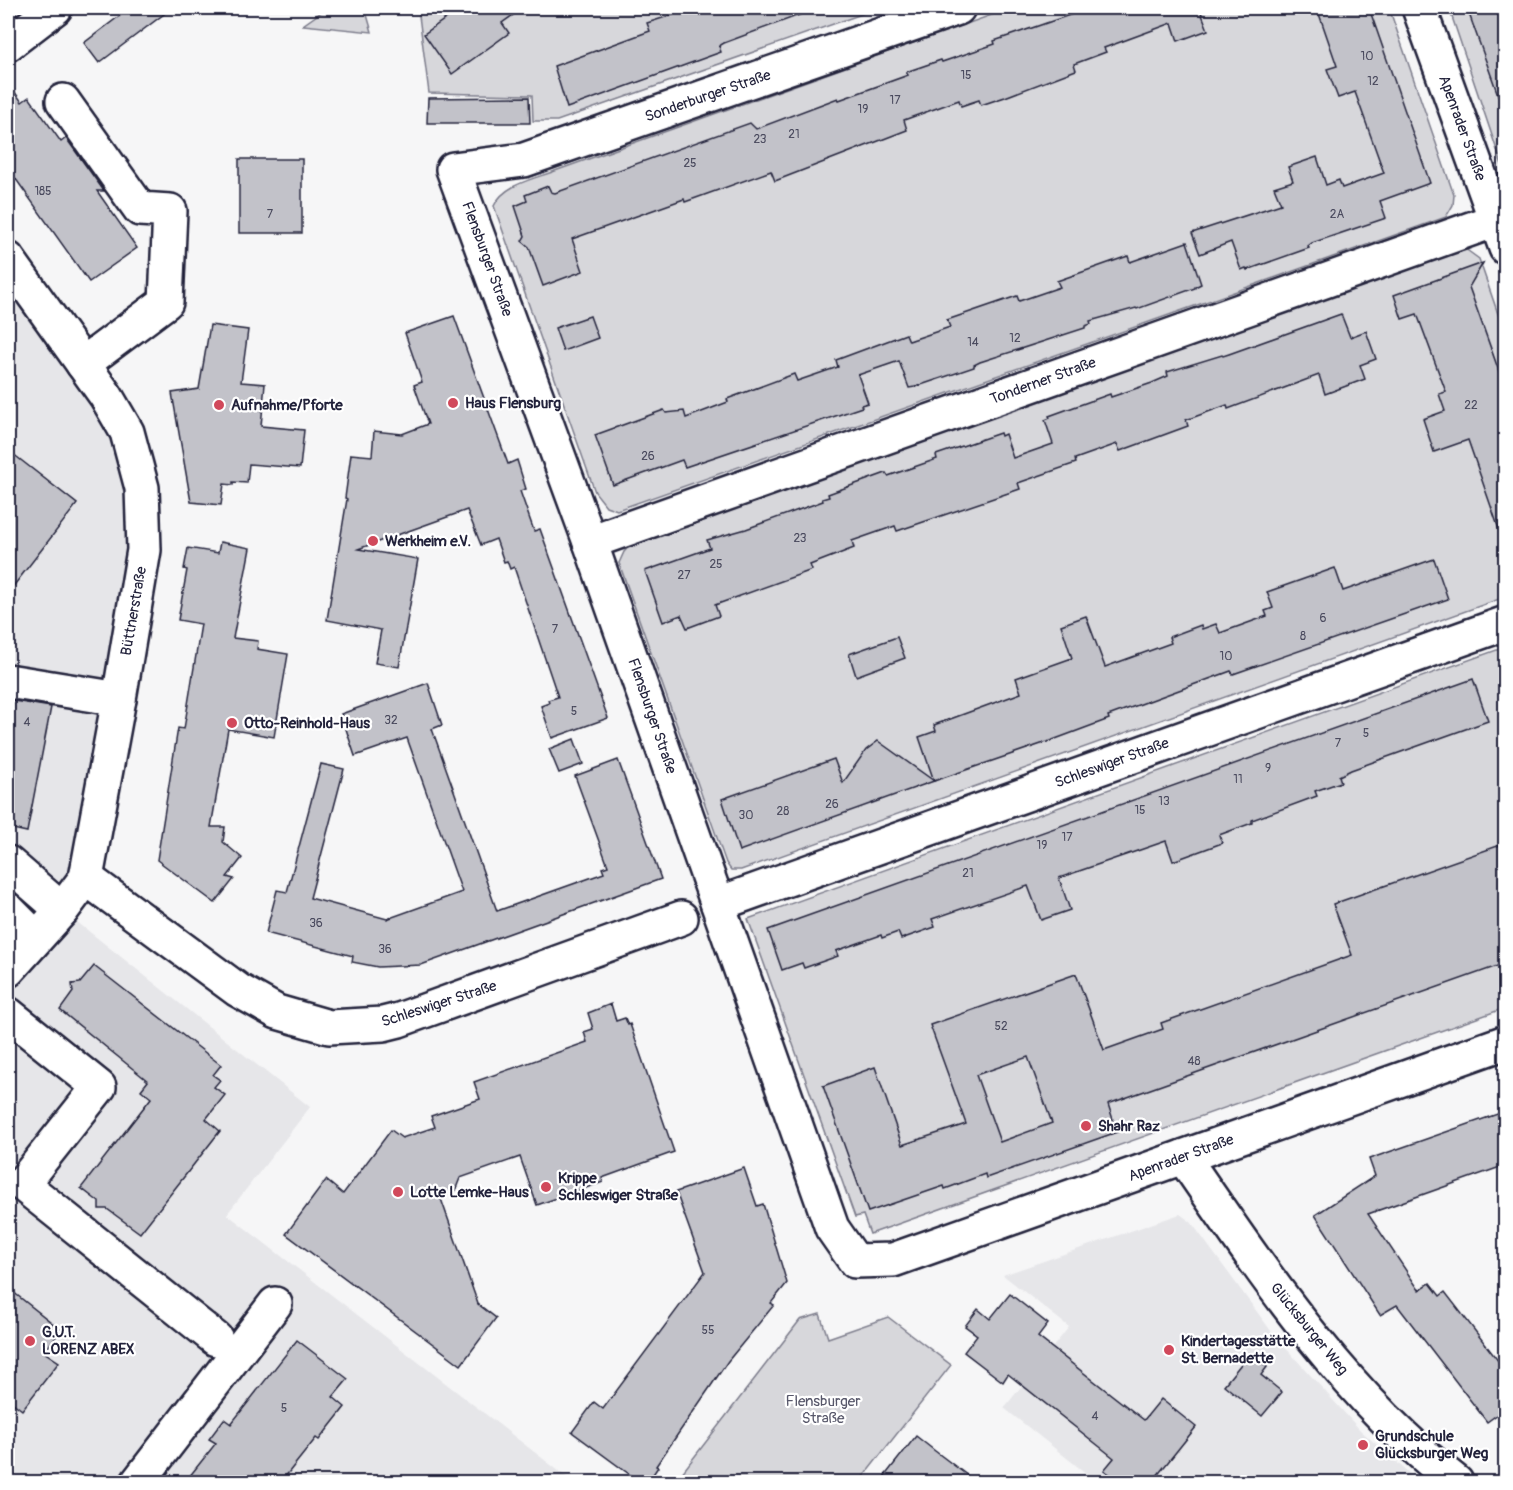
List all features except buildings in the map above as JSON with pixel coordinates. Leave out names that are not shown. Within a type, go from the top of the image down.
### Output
[{"type":"street","points":[[8,44],[55,8]]},
{"type":"street","name":"Sonderburger Straße","points":[[453,169],[524,160],[958,8]]},
{"type":"street","name":"Apenrader Straße","points":[[1419,8],[1501,234]]},
{"type":"street","points":[[63,101],[140,210],[170,211],[166,302],[83,364]]},
{"type":"street","name":"Flensburger Straße","points":[[453,169],[590,542],[832,1228],[855,1261]]},
{"type":"street","name":"Tonderner Straße","points":[[590,542],[1501,234]]},
{"type":"street","name":"Büttnerstraße","points":[[8,259],[106,396],[127,432],[142,488],[144,550],[86,878],[62,910],[8,970]]},
{"type":"street","name":"Schleswiger Straße","points":[[718,903],[1506,623]]},
{"type":"street","points":[[8,681],[119,699]]},
{"type":"street","points":[[8,863],[62,910]]},
{"type":"street","name":"Schleswiger Straße","points":[[86,878],[238,990],[277,1012],[329,1027],[383,1024],[399,1020],[681,918]]},
{"type":"street","points":[[8,910],[36,938]]},
{"type":"street","points":[[8,1014],[99,1087],[22,1184],[216,1339]]},
{"type":"street","name":"Apenrader Straße","points":[[855,1261],[893,1260],[1506,1042]]},
{"type":"street","name":"Glücksburger Weg","points":[[1183,1157],[1305,1329],[1364,1396],[1437,1468],[1456,1482]]},
{"type":"street","points":[[138,1482],[275,1304]]},
{"type":"shaded area","points":[[8,260],[106,396],[144,550],[62,910],[310,1107],[227,1214],[573,1482],[8,1482]]},
{"type":"shaded area","name":"Kindertagesstätte St. Bernadette","points":[[1180,1214],[1191,1222],[1274,1335],[1360,1430],[1419,1482],[1097,1482],[1004,1408],[1069,1327],[1003,1275]]},
{"type":"green space","points":[[327,8],[365,8],[372,32],[303,25]]},
{"type":"green space","points":[[418,8],[879,8],[557,121],[533,121],[532,95],[429,93]]},
{"type":"green space","points":[[1011,8],[1389,8],[1454,195],[1453,205],[1446,217],[617,510],[606,506],[595,492],[494,206],[499,199],[512,187],[529,180]]},
{"type":"green space","points":[[1449,8],[1505,8],[1505,174]]},
{"type":"green space","points":[[1464,248],[1479,259],[1505,334],[1505,597],[741,870],[731,870],[726,863],[619,563],[624,552],[632,543]]},
{"type":"green space","points":[[1505,647],[1505,1008],[870,1234],[863,1215],[855,1217],[748,919]]},
{"type":"green space","name":"Flensburger Straße","points":[[820,1314],[828,1338],[888,1317],[951,1365],[859,1482],[675,1482],[800,1320]]},
{"type":"place","name":"Haus Flensburg","points":[[453,403]]},
{"type":"place","name":"Aufnahme/Pforte","points":[[219,405]]},
{"type":"place","name":"Werkheim e.V.","points":[[373,541]]},
{"type":"place","name":"Otto-Reinhold-Haus","points":[[232,723]]},
{"type":"place","name":"Shahr Raz","points":[[1086,1126]]},
{"type":"place","name":"Krippe Schleswiger Straße","points":[[546,1187]]},
{"type":"place","name":"Lotte Lemke-Haus","points":[[398,1192]]},
{"type":"place","name":"G.U.T. LORENZ ABEX","points":[[30,1341]]},
{"type":"place","name":"Kindertagesstätte St. Bernadette","points":[[1169,1350]]},
{"type":"place","name":"Grundschule Glücksburger Weg","points":[[1363,1445]]}]
